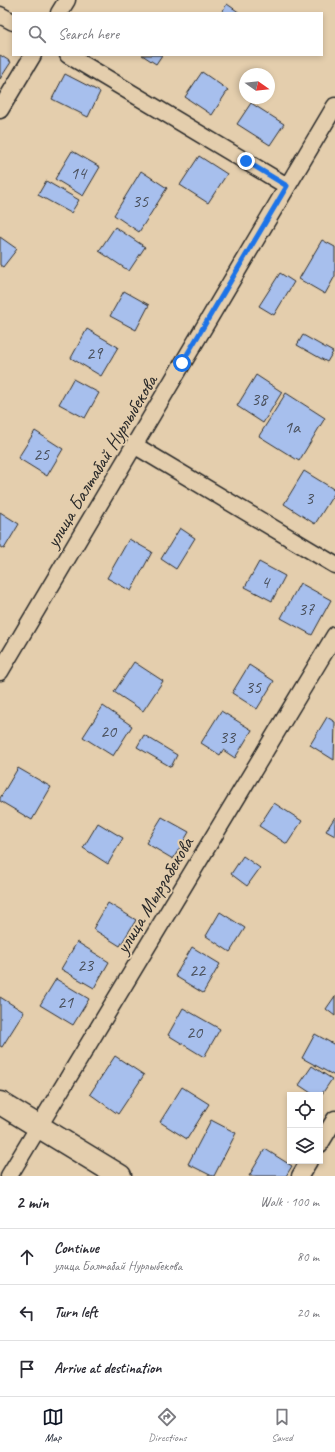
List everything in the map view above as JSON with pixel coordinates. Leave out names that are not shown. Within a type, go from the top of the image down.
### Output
[{"type":"main road","points":[[0,1103],[120,1176]]},
{"type":"street","points":[[60,12],[67,0]]},
{"type":"street","points":[[0,15],[12,21]]},
{"type":"street","points":[[0,110],[32,56]]},
{"type":"street","points":[[70,56],[287,186]]},
{"type":"street","name":"улица Балтабай Нурлыбекова","points":[[0,672],[335,106]]},
{"type":"street","points":[[134,445],[335,565]]},
{"type":"street","name":"улица Мырзабекова","points":[[9,1176],[335,635]]},
{"type":"street","points":[[323,1139],[335,1119]]},
{"type":"street","points":[[300,1176],[308,1164]]},
{"type":"building","points":[[227,4],[239,12],[222,12]]},
{"type":"building","points":[[0,55],[11,62],[0,79]]},
{"type":"building","points":[[144,56],[161,56],[156,64]]},
{"type":"building","points":[[202,72],[228,90],[212,115],[185,97]]},
{"type":"building","points":[[65,74],[100,92],[88,117],[52,99]]},
{"type":"building","points":[[250,104],[253,104],[284,124],[270,145],[237,124]]},
{"type":"building","points":[[72,151],[100,167],[83,196],[55,179]]},
{"type":"building","points":[[199,156],[227,174],[208,203],[180,185]]},
{"type":"building","points":[[141,171],[167,188],[139,232],[114,215]]},
{"type":"building","points":[[46,181],[79,200],[71,213],[38,195]]},
{"type":"building","points":[[115,227],[145,247],[129,271],[99,251]]},
{"type":"building","points":[[0,237],[17,249],[3,267],[0,265]]},
{"type":"building","points":[[322,240],[335,247],[335,276],[325,294],[299,279]]},
{"type":"building","points":[[280,273],[294,282],[274,315],[259,306]]},
{"type":"building","points":[[124,291],[149,305],[136,330],[110,316]]},
{"type":"building","points":[[87,329],[118,347],[101,376],[71,358]]},
{"type":"building","points":[[303,335],[333,352],[327,362],[297,345]]},
{"type":"building","points":[[256,375],[282,392],[263,423],[237,406]]},
{"type":"building","points":[[73,379],[99,393],[85,418],[59,404]]},
{"type":"building","points":[[286,393],[325,418],[299,461],[259,436]]},
{"type":"building","points":[[35,431],[63,449],[47,476],[18,458]]},
{"type":"building","points":[[304,471],[335,490],[315,524],[284,504]]},
{"type":"building","points":[[0,512],[19,524],[4,549],[0,547]]},
{"type":"building","points":[[180,528],[195,538],[176,569],[161,559]]},
{"type":"building","points":[[129,539],[152,552],[131,591],[107,578]]},
{"type":"building","points":[[259,562],[285,576],[272,601],[245,587]]},
{"type":"building","points":[[300,583],[331,600],[312,635],[281,618]]},
{"type":"building","points":[[134,662],[163,681],[143,711],[114,692]]},
{"type":"building","points":[[249,665],[274,681],[257,709],[232,693]]},
{"type":"building","points":[[103,706],[132,726],[113,756],[83,737]]},
{"type":"building","points":[[221,711],[252,730],[235,758],[223,750],[220,755],[201,743]]},
{"type":"building","points":[[327,717],[335,722],[334,760],[310,745]]},
{"type":"building","points":[[144,735],[177,755],[171,767],[137,747]]},
{"type":"building","points":[[18,768],[51,787],[32,820],[0,801],[0,798]]},
{"type":"building","points":[[274,803],[302,821],[287,844],[259,826]]},
{"type":"building","points":[[162,817],[189,832],[173,859],[146,843]]},
{"type":"building","points":[[335,817],[335,836],[326,831]]},
{"type":"building","points":[[98,823],[123,838],[108,864],[83,848]]},
{"type":"building","points":[[243,856],[260,868],[247,886],[231,874]]},
{"type":"building","points":[[108,903],[136,920],[120,946],[93,929]]},
{"type":"building","points":[[220,912],[245,928],[230,952],[206,936]]},
{"type":"building","points":[[77,942],[109,962],[94,988],[61,969]]},
{"type":"building","points":[[192,947],[220,964],[203,993],[175,976]]},
{"type":"building","points":[[56,979],[89,999],[73,1025],[40,1005]]},
{"type":"building","points":[[335,996],[335,1016],[326,1009]]},
{"type":"building","points":[[0,997],[24,1012],[2,1047],[0,1046]]},
{"type":"building","points":[[183,1008],[220,1029],[204,1057],[168,1035]]},
{"type":"building","points":[[315,1034],[335,1045],[335,1076],[302,1058]]},
{"type":"building","points":[[115,1056],[144,1075],[118,1114],[90,1094]]},
{"type":"building","points":[[312,1066],[332,1079],[323,1092],[310,1092],[299,1085]]},
{"type":"building","points":[[182,1087],[209,1104],[187,1139],[160,1122]]},
{"type":"building","points":[[211,1120],[236,1133],[214,1176],[188,1164]]},
{"type":"building","points":[[265,1149],[292,1166],[286,1176],[249,1176]]},
{"type":"route","points":[[182,363],[287,186],[246,161]]}]
